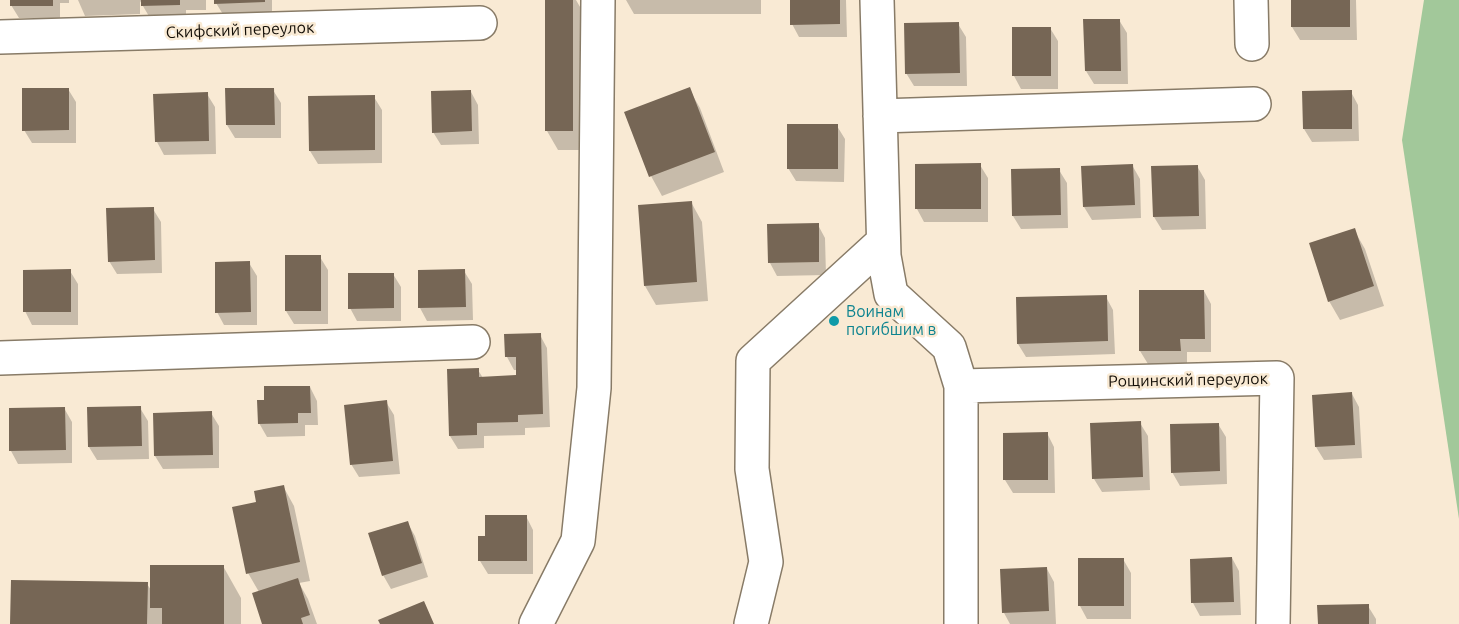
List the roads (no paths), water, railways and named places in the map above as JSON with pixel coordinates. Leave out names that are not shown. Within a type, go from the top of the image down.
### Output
[{"type":"street","points":[[536,624],[578,541],[594,388],[598,0]]},
{"type":"street","points":[[877,0],[884,256],[891,294],[949,347],[961,386],[961,624]]},
{"type":"street","points":[[1251,0],[1252,44]]},
{"type":"street","name":"Скифский переулок","points":[[0,37],[480,22]]},
{"type":"street","points":[[880,116],[1254,104]]},
{"type":"street","points":[[751,624],[766,562],[752,469],[753,361],[884,242]]},
{"type":"street","points":[[0,358],[473,342]]},
{"type":"street","name":"Рощинский переулок","points":[[961,386],[1277,378],[1273,624]]},
{"type":"place","name":"Воинам погибшим в","points":[[834,321]]}]
